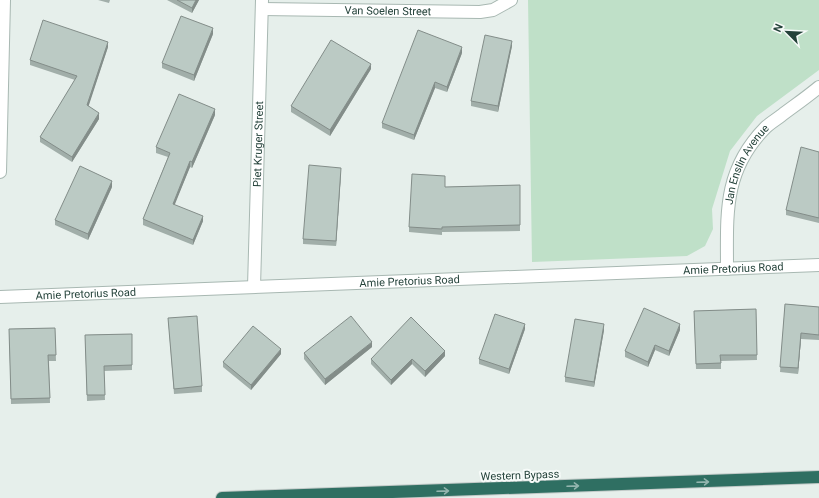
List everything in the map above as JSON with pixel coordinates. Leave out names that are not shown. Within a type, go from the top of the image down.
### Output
[{"type":"highway","name":"Western Bypass","points":[[222,498],[819,477]]},
{"type":"street","points":[[0,172],[4,0]]},
{"type":"street","name":"Van Soelen Street","points":[[262,4],[480,12],[493,10],[511,0]]},
{"type":"street","name":"Piet Kruger Street","points":[[254,287],[262,4]]},
{"type":"street","name":"Jan Enslin Avenue","points":[[727,269],[727,211],[731,186],[739,162],[766,128],[819,87]]},
{"type":"street","name":"Amie Pretorius Road","points":[[0,297],[819,265]]},
{"type":"green space","points":[[528,0],[819,0],[819,70],[757,116],[730,151],[712,209],[713,229],[705,246],[687,256],[532,262]]},
{"type":"building","points":[[177,0],[196,0],[192,8]]},
{"type":"building","points":[[181,16],[213,28],[194,75],[162,63]]},
{"type":"building","points":[[43,20],[108,42],[87,105],[99,113],[72,157],[40,137],[77,76],[30,60]]},
{"type":"building","points":[[418,30],[462,47],[447,87],[435,82],[414,135],[382,123]]},
{"type":"building","points":[[485,35],[512,41],[498,106],[471,101]]},
{"type":"building","points":[[331,40],[371,64],[330,130],[291,106]]},
{"type":"building","points":[[179,94],[215,109],[192,162],[190,161],[173,204],[203,216],[193,240],[143,219],[170,153],[156,147]]},
{"type":"building","points":[[801,147],[819,152],[819,218],[786,210]]},
{"type":"building","points":[[309,165],[341,168],[336,241],[303,239]]},
{"type":"building","points":[[80,166],[112,181],[88,234],[55,220]]},
{"type":"building","points":[[412,174],[445,176],[445,187],[520,185],[520,225],[442,227],[442,229],[409,227]]},
{"type":"building","points":[[785,304],[819,307],[819,335],[801,333],[798,368],[780,367]]},
{"type":"building","points":[[644,308],[680,324],[669,351],[655,345],[648,362],[625,351]]},
{"type":"building","points":[[756,309],[757,355],[720,355],[721,363],[696,364],[694,311]]},
{"type":"building","points":[[495,314],[525,324],[509,369],[479,359]]},
{"type":"building","points":[[197,316],[202,386],[174,389],[168,318]]},
{"type":"building","points":[[351,316],[372,342],[325,379],[304,353]]},
{"type":"building","points":[[411,317],[445,351],[425,371],[412,359],[391,380],[371,359]]},
{"type":"building","points":[[575,319],[604,324],[594,382],[565,377]]},
{"type":"building","points":[[253,326],[281,349],[251,385],[223,362]]},
{"type":"building","points":[[55,328],[56,355],[48,355],[50,398],[11,399],[9,329]]},
{"type":"building","points":[[132,334],[132,365],[104,366],[105,395],[87,395],[85,335]]}]
